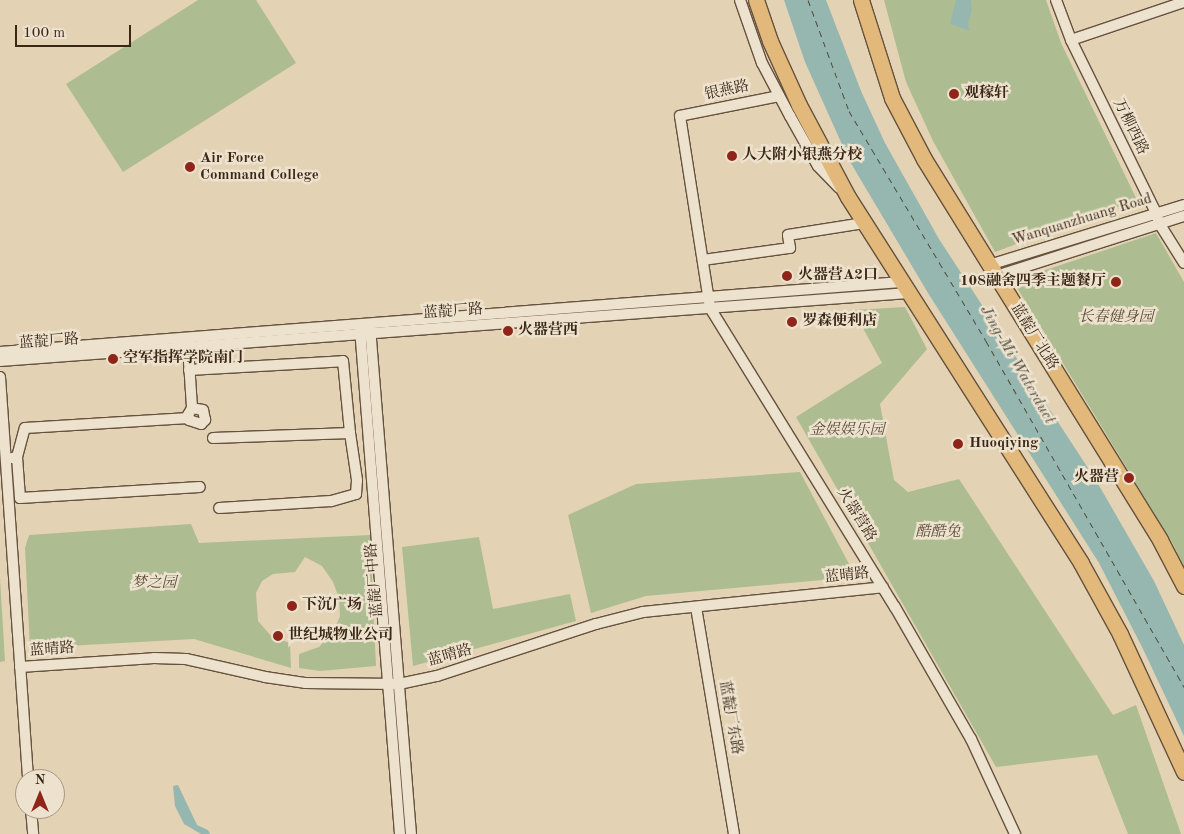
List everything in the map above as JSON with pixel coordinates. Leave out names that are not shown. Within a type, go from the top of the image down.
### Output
[{"type":"highway","points":[[756,0],[770,41],[799,105],[848,197],[1081,563],[1120,634],[1184,772]]},
{"type":"highway","name":"蓝靛厂北路","points":[[860,0],[892,98],[924,159],[1160,540],[1184,586]]},
{"type":"street","points":[[740,0],[762,63],[779,96],[818,166],[848,197]]},
{"type":"street","name":"万柳西路","points":[[1056,0],[1071,40],[1158,218],[1184,263]]},
{"type":"street","points":[[1071,40],[1184,2]]},
{"type":"street","name":"银燕路","points":[[680,116],[779,96]]},
{"type":"street","name":"火器营路","points":[[680,116],[710,308],[883,587],[971,739],[1015,834]]},
{"type":"street","name":"Wanquanzhuang Road","points":[[993,270],[1158,218],[1184,205]]},
{"type":"street","name":"Wanquanzhuang Road","points":[[1158,218],[1184,216]]},
{"type":"street","points":[[702,260],[790,248],[788,235],[864,223]]},
{"type":"street","name":"蓝靛厂路","points":[[365,329],[708,296],[904,287]]},
{"type":"street","name":"蓝靛厂路","points":[[0,352],[710,308],[904,287]]},
{"type":"street","name":"蓝靛厂中路","points":[[365,329],[394,684],[411,834]]},
{"type":"street","points":[[185,342],[189,370],[191,413],[25,428],[17,457],[20,498],[200,487]]},
{"type":"street","name":"蓝靛厂路","points":[[0,361],[185,342]]},
{"type":"street","points":[[189,370],[343,361],[350,434],[357,480],[356,494],[331,501],[219,508]]},
{"type":"street","points":[[0,377],[27,769]]},
{"type":"street","points":[[213,438],[350,434]]},
{"type":"street","points":[[6,459],[17,457]]},
{"type":"street","points":[[357,480],[377,479]]},
{"type":"street","name":"蓝晴路","points":[[20,667],[154,658],[186,659],[265,677],[305,683],[394,684],[438,676],[596,624],[643,612],[883,587]]},
{"type":"street","name":"蓝靛厂东路","points":[[696,606],[734,834]]},
{"type":"street","name":"蓝靛厂中路","points":[[394,684],[400,834]]},
{"type":"street","points":[[32,819],[33,834]]},
{"type":"green space","points":[[198,0],[256,0],[296,63],[123,172],[66,84]]},
{"type":"green space","points":[[884,0],[1046,0],[1061,43],[1137,200],[995,252],[933,141],[906,82]]},
{"type":"green space","name":"长春健身园","points":[[1156,233],[1184,282],[1184,567],[1173,544],[1013,281]]},
{"type":"green space","points":[[905,307],[927,349],[880,404],[894,480],[908,492],[959,479],[1113,715],[1136,705],[1181,834],[1128,834],[1097,755],[996,767],[796,417],[882,363],[853,310]]},
{"type":"green space","points":[[800,472],[856,577],[646,596],[591,613],[568,515],[636,484]]},
{"type":"green space","name":"梦之园","points":[[191,524],[199,543],[370,535],[376,666],[320,671],[299,668],[299,654],[319,647],[334,631],[340,616],[339,598],[333,582],[322,566],[305,557],[295,572],[273,574],[262,581],[256,593],[258,621],[272,637],[290,643],[291,668],[194,639],[30,648],[25,548],[29,535]]},
{"type":"green space","points":[[479,537],[493,609],[570,594],[576,621],[413,666],[402,547]]},
{"type":"green space","points":[[0,578],[5,661],[0,662]]},
{"type":"water","name":"Jing-Mi Waterduct","points":[[784,0],[826,0],[861,91],[885,143],[939,239],[1097,482],[1154,581],[1184,645],[1184,736],[1143,649],[1099,563],[928,293],[849,160],[805,62]]},
{"type":"water","points":[[956,0],[971,0],[972,9],[968,26],[970,31],[950,24]]},
{"type":"water","points":[[178,785],[197,825],[208,830],[210,834],[201,834],[184,824],[175,806],[173,786]]},
{"type":"ferry route","points":[[808,0],[849,111],[986,341],[1184,687]]},
{"type":"place","name":"观稼轩","points":[[954,94]]},
{"type":"place","name":"人大附小银燕分校","points":[[732,156]]},
{"type":"place","name":"Air Force Command College","points":[[190,167]]},
{"type":"place","name":"火器营A2口","points":[[787,276]]},
{"type":"place","name":"108融舍四季主题餐厅","points":[[1116,282]]},
{"type":"place","name":"罗森便利店","points":[[792,322]]},
{"type":"place","name":"火器营西","points":[[508,331]]},
{"type":"place","name":"空军指挥学院南门","points":[[113,359]]},
{"type":"place","name":"Huoqiying","points":[[958,444]]},
{"type":"place","name":"火器营","points":[[1129,478]]},
{"type":"place","name":"下沉广场","points":[[292,606]]},
{"type":"place","name":"世纪城物业公司","points":[[278,636]]},
{"type":"park label","name":"金娱娱乐园","points":[[847,431]]},
{"type":"park label","name":"酷酷兔","points":[[938,533]]}]
